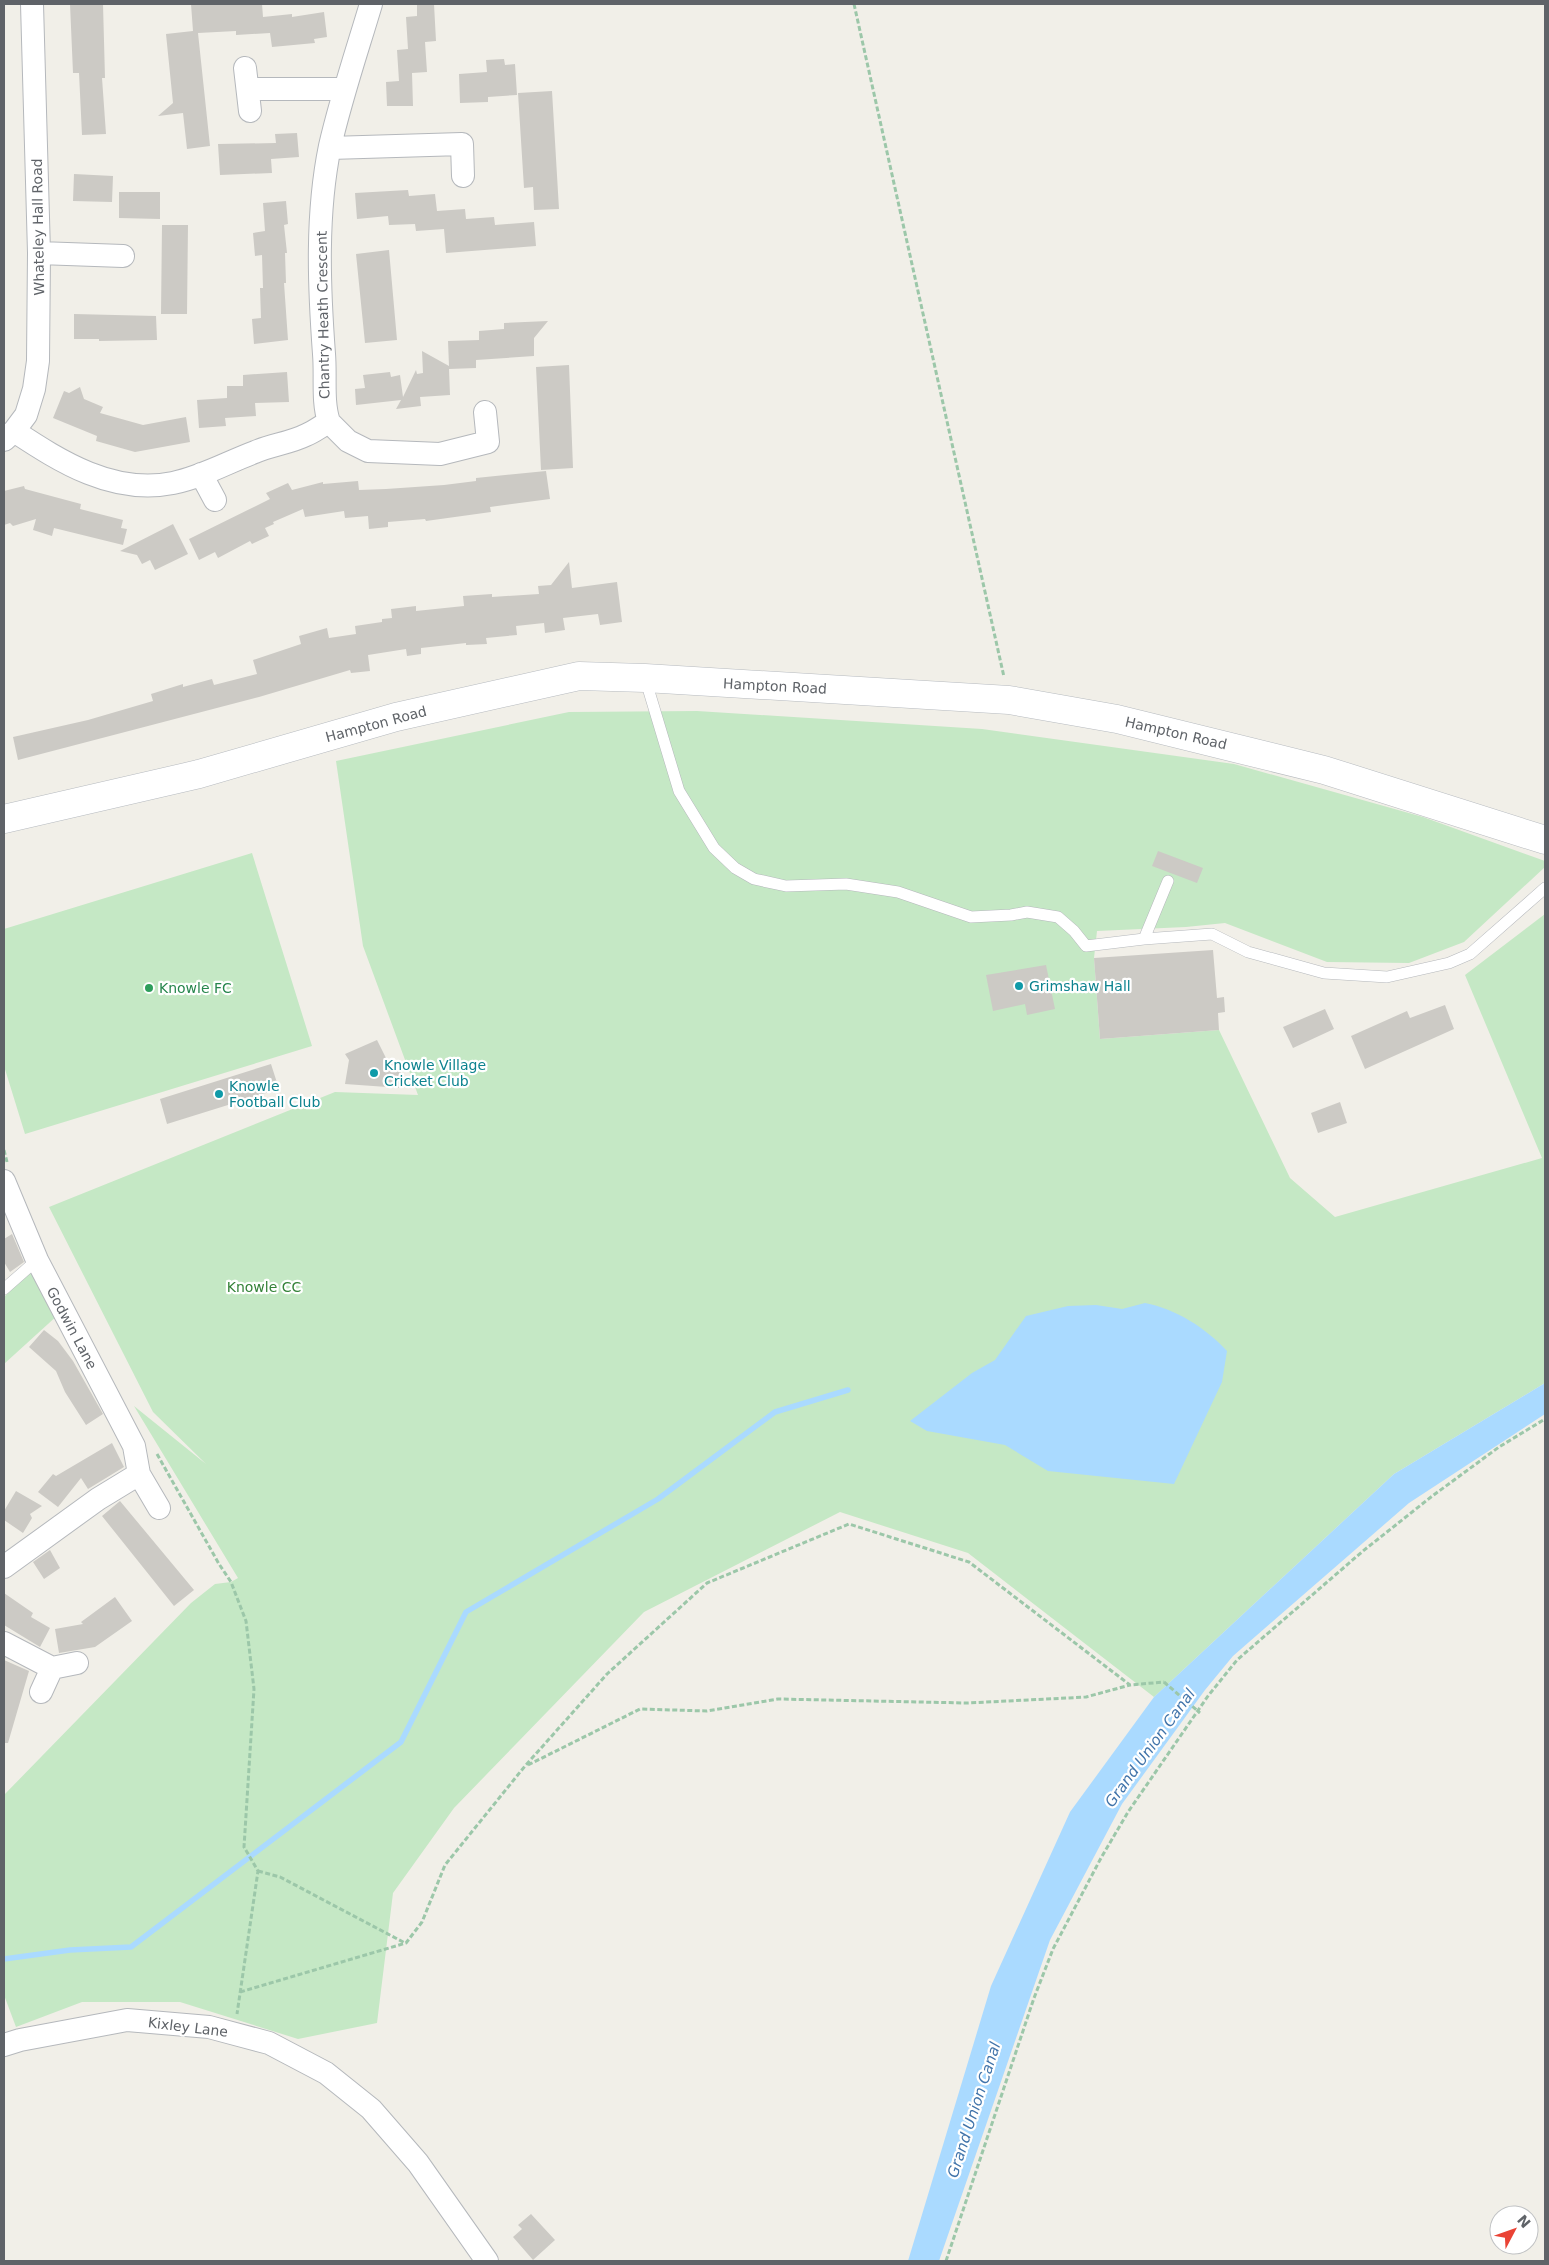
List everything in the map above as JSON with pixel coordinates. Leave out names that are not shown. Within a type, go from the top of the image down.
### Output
[{"type":"street","name":"Whateley Hall Road","points":[[9,436],[26,415],[34,389],[38,361],[39,254],[32,4]]},
{"type":"street","name":"Chantry Heath Crescent","points":[[329,422],[325,409],[326,378],[320,299],[321,224],[330,148],[345,89],[371,4]]},
{"type":"street","points":[[248,89],[345,89]]},
{"type":"street","points":[[330,148],[462,144],[463,176]]},
{"type":"street","points":[[39,254],[123,256]]},
{"type":"street","points":[[9,436],[98,478],[131,484],[172,483],[201,474],[256,451],[305,436],[329,422],[348,441],[368,451],[440,454],[488,442],[485,412]]},
{"type":"street","points":[[201,474],[215,500]]},
{"type":"street","name":"Hampton Road","points":[[4,819],[199,774],[396,717],[579,676],[645,678],[1009,700],[1135,723],[1324,770],[1545,840]]},
{"type":"street","name":"Godwin Lane","points":[[4,1180],[37,1260],[134,1446],[139,1474],[159,1508]]},
{"type":"street","points":[[4,1567],[98,1499],[139,1474]]},
{"type":"street","points":[[4,1643],[52,1668],[77,1663]]},
{"type":"street","points":[[41,1692],[52,1668]]},
{"type":"street","name":"Kixley Lane","points":[[4,2045],[20,2040],[127,2020],[209,2027],[269,2043],[326,2074],[371,2110],[418,2163],[487,2261]]},
{"type":"lane","points":[[645,678],[679,791],[714,848],[735,868],[754,879],[786,886],[846,884],[898,892],[971,917],[1011,915],[1027,912],[1058,917],[1074,931],[1086,946],[1212,934],[1248,952],[1324,973],[1387,977],[1449,963],[1470,954],[1545,888]]},
{"type":"lane","points":[[1144,939],[1168,881]]},
{"type":"lane","points":[[4,1289],[37,1260]]},
{"type":"path","points":[[854,4],[1009,700]]},
{"type":"path","points":[[946,2261],[1030,2008],[1053,1949],[1101,1858],[1128,1812],[1208,1696],[1237,1660],[1355,1557],[1491,1452],[1545,1419]]},
{"type":"path","points":[[240,1992],[406,1943],[422,1922],[445,1865],[525,1766],[607,1674],[707,1583],[849,1524],[968,1562],[1130,1685]]},
{"type":"path","points":[[525,1766],[640,1709],[707,1711],[778,1699],[967,1703],[1086,1697],[1130,1685],[1164,1682],[1200,1714]]},
{"type":"path","points":[[236,2033],[240,1992],[258,1871],[244,1847]]},
{"type":"path","points":[[258,1871],[280,1877],[406,1943]]},
{"type":"green space","name":"Knowle CC","points":[[697,711],[982,729],[1234,764],[1423,817],[1545,861],[1545,867],[1464,942],[1409,963],[1327,962],[1225,923],[1186,927],[1097,931],[1094,958],[1100,1039],[1219,1030],[1290,1178],[1335,1217],[1542,1158],[1465,975],[1545,914],[1545,1383],[1394,1474],[1154,1697],[968,1553],[840,1512],[644,1612],[454,1808],[393,1893],[377,2023],[298,2039],[180,2002],[82,2002],[16,2027],[4,1995],[4,1795],[191,1603],[215,1584],[231,1582],[238,1578],[134,1406],[206,1464],[153,1412],[49,1207],[335,1092],[418,1095],[363,946],[336,761],[569,712]]},
{"type":"green space","name":"Knowle FC","points":[[252,853],[312,1046],[25,1134],[4,1066],[4,929]]},
{"type":"green space","points":[[35,1266],[59,1314],[4,1364],[4,1297]]},
{"type":"water","points":[[1145,1303],[1168,1310],[1190,1321],[1210,1335],[1227,1351],[1222,1382],[1174,1484],[1048,1471],[1005,1445],[927,1431],[910,1421],[972,1373],[995,1360],[1026,1316],[1068,1306],[1096,1305],[1122,1309]]},
{"type":"water","name":"Grand Union Canal","points":[[1545,1383],[1545,1414],[1409,1503],[1233,1656],[1205,1690],[1122,1804],[1050,1940],[939,2261],[908,2261],[991,1986],[1070,1812],[1154,1697],[1394,1474]]},
{"type":"building","points":[[70,4],[103,4],[105,78],[102,78],[106,134],[82,135],[79,73],[73,73]]},
{"type":"building","points":[[191,4],[262,4],[263,17],[292,14],[292,17],[324,12],[327,37],[314,39],[315,43],[272,47],[270,33],[236,35],[236,31],[198,33],[210,146],[187,149],[183,113],[158,116],[173,103],[166,34],[193,31]]},
{"type":"building","points":[[417,4],[434,4],[436,41],[425,42],[427,72],[412,73],[413,106],[387,106],[386,82],[399,81],[397,50],[408,49],[406,17],[417,16]]},
{"type":"building","points":[[504,59],[505,65],[515,64],[517,95],[488,97],[488,102],[460,103],[459,74],[487,72],[486,60]]},
{"type":"building","points":[[552,91],[559,209],[534,210],[533,187],[524,188],[518,93]]},
{"type":"building","points":[[297,133],[299,157],[271,159],[272,173],[220,175],[218,144],[276,143],[275,134]]},
{"type":"building","points":[[74,174],[113,176],[112,202],[73,201]]},
{"type":"building","points":[[408,190],[409,196],[435,194],[437,211],[465,209],[466,219],[494,217],[495,225],[534,222],[536,246],[446,253],[444,229],[416,231],[415,224],[389,225],[388,216],[357,219],[355,193]]},
{"type":"building","points":[[119,192],[160,192],[160,219],[119,218]]},
{"type":"building","points":[[286,201],[288,224],[284,225],[287,253],[285,253],[286,283],[284,283],[288,340],[254,344],[252,319],[261,318],[260,288],[263,288],[262,255],[255,256],[253,233],[265,231],[263,203]]},
{"type":"building","points":[[162,225],[188,225],[187,314],[161,314]]},
{"type":"building","points":[[389,250],[397,340],[365,343],[356,254]]},
{"type":"building","points":[[74,314],[156,316],[157,340],[99,341],[99,339],[74,339]]},
{"type":"building","points":[[548,321],[534,338],[534,356],[476,360],[476,368],[449,369],[450,395],[420,397],[421,406],[396,409],[401,400],[356,405],[355,389],[365,388],[363,375],[390,372],[391,377],[400,375],[403,397],[416,370],[417,374],[423,373],[422,351],[449,366],[448,341],[479,340],[479,331],[504,329],[504,323]]},
{"type":"building","points":[[569,365],[573,468],[541,470],[536,367]]},
{"type":"building","points":[[287,372],[289,402],[255,403],[256,416],[225,418],[226,426],[199,428],[197,400],[227,398],[227,386],[243,386],[243,375]]},
{"type":"building","points":[[80,387],[84,399],[103,407],[100,413],[143,425],[186,417],[190,442],[135,452],[96,441],[97,436],[53,418],[64,391],[69,393]]},
{"type":"building","points":[[546,471],[550,499],[490,507],[491,512],[426,521],[425,519],[388,522],[388,527],[369,529],[368,516],[345,518],[344,511],[305,517],[303,509],[273,522],[274,524],[265,528],[269,536],[252,544],[250,541],[218,558],[215,552],[199,560],[189,539],[270,499],[266,493],[288,483],[292,490],[323,482],[323,484],[358,481],[359,490],[386,489],[444,485],[476,481],[476,478]]},
{"type":"building","points":[[24,486],[25,489],[81,504],[80,509],[123,520],[121,528],[127,529],[123,545],[54,528],[52,536],[33,530],[36,519],[13,526],[10,523],[4,525],[4,491]]},
{"type":"building","points":[[173,524],[188,554],[155,570],[150,560],[142,564],[137,555],[120,551]]},
{"type":"building","points":[[569,562],[572,588],[617,582],[622,622],[600,625],[598,614],[563,618],[565,630],[545,633],[544,623],[516,626],[517,635],[486,638],[487,644],[466,645],[466,643],[421,648],[421,654],[407,656],[406,649],[368,655],[370,671],[351,673],[350,670],[259,697],[18,760],[13,737],[88,720],[153,701],[151,694],[183,684],[183,687],[212,679],[214,685],[257,674],[253,660],[301,644],[299,636],[327,628],[329,638],[356,634],[355,626],[382,622],[382,619],[392,618],[391,609],[416,606],[416,611],[464,606],[463,596],[492,594],[492,597],[539,594],[538,586],[551,585]]},
{"type":"building","points":[[1158,851],[1203,868],[1197,883],[1152,866]]},
{"type":"building","points":[[1213,950],[1217,998],[1224,997],[1225,1012],[1218,1013],[1219,1030],[1100,1039],[1094,958]]},
{"type":"building","name":"Grimshaw Hall","points":[[1046,965],[1055,1009],[1027,1015],[1025,1004],[993,1011],[986,975]]},
{"type":"building","points":[[1445,1005],[1454,1029],[1365,1069],[1351,1036],[1407,1011],[1410,1018]]},
{"type":"building","points":[[1325,1009],[1334,1029],[1293,1048],[1283,1027]]},
{"type":"building","name":"Knowle Village Cricket Club","points":[[377,1040],[387,1060],[401,1062],[401,1088],[345,1084],[349,1060],[345,1054]]},
{"type":"building","name":"Knowle Football Club","points":[[271,1064],[279,1089],[167,1124],[160,1099]]},
{"type":"building","points":[[1340,1102],[1347,1123],[1318,1133],[1311,1113]]},
{"type":"building","points":[[12,1234],[24,1262],[10,1272],[4,1262],[4,1239]]},
{"type":"building","points":[[44,1330],[58,1341],[73,1361],[103,1414],[86,1425],[65,1392],[56,1371],[29,1347]]},
{"type":"building","points":[[112,1443],[124,1467],[88,1489],[81,1478],[58,1507],[38,1492],[53,1474],[56,1476]]},
{"type":"building","points":[[16,1491],[42,1506],[30,1514],[32,1518],[23,1533],[4,1520],[4,1511]]},
{"type":"building","points":[[120,1501],[194,1590],[174,1606],[102,1516]]},
{"type":"building","points":[[50,1550],[60,1568],[44,1579],[33,1562]]},
{"type":"building","points":[[4,1593],[33,1613],[31,1617],[50,1628],[40,1647],[4,1625]]},
{"type":"building","points":[[115,1597],[132,1621],[95,1647],[59,1653],[55,1629],[83,1624],[81,1622]]},
{"type":"building","points":[[4,1660],[29,1671],[8,1743],[4,1743]]},
{"type":"building","points":[[531,2214],[555,2240],[533,2260],[513,2237],[522,2229],[518,2225]]},
{"type":"waterway","points":[[4,1959],[70,1950],[131,1947],[401,1742],[466,1612],[658,1499],[775,1412],[848,1390]]},
{"type":"place","name":"Grimshaw Hall","points":[[1019,986]]},
{"type":"place","name":"Knowle FC","points":[[149,988]]},
{"type":"place","name":"Knowle Village Cricket Club","points":[[374,1073]]},
{"type":"place","name":"Knowle Football Club","points":[[219,1094]]}]
